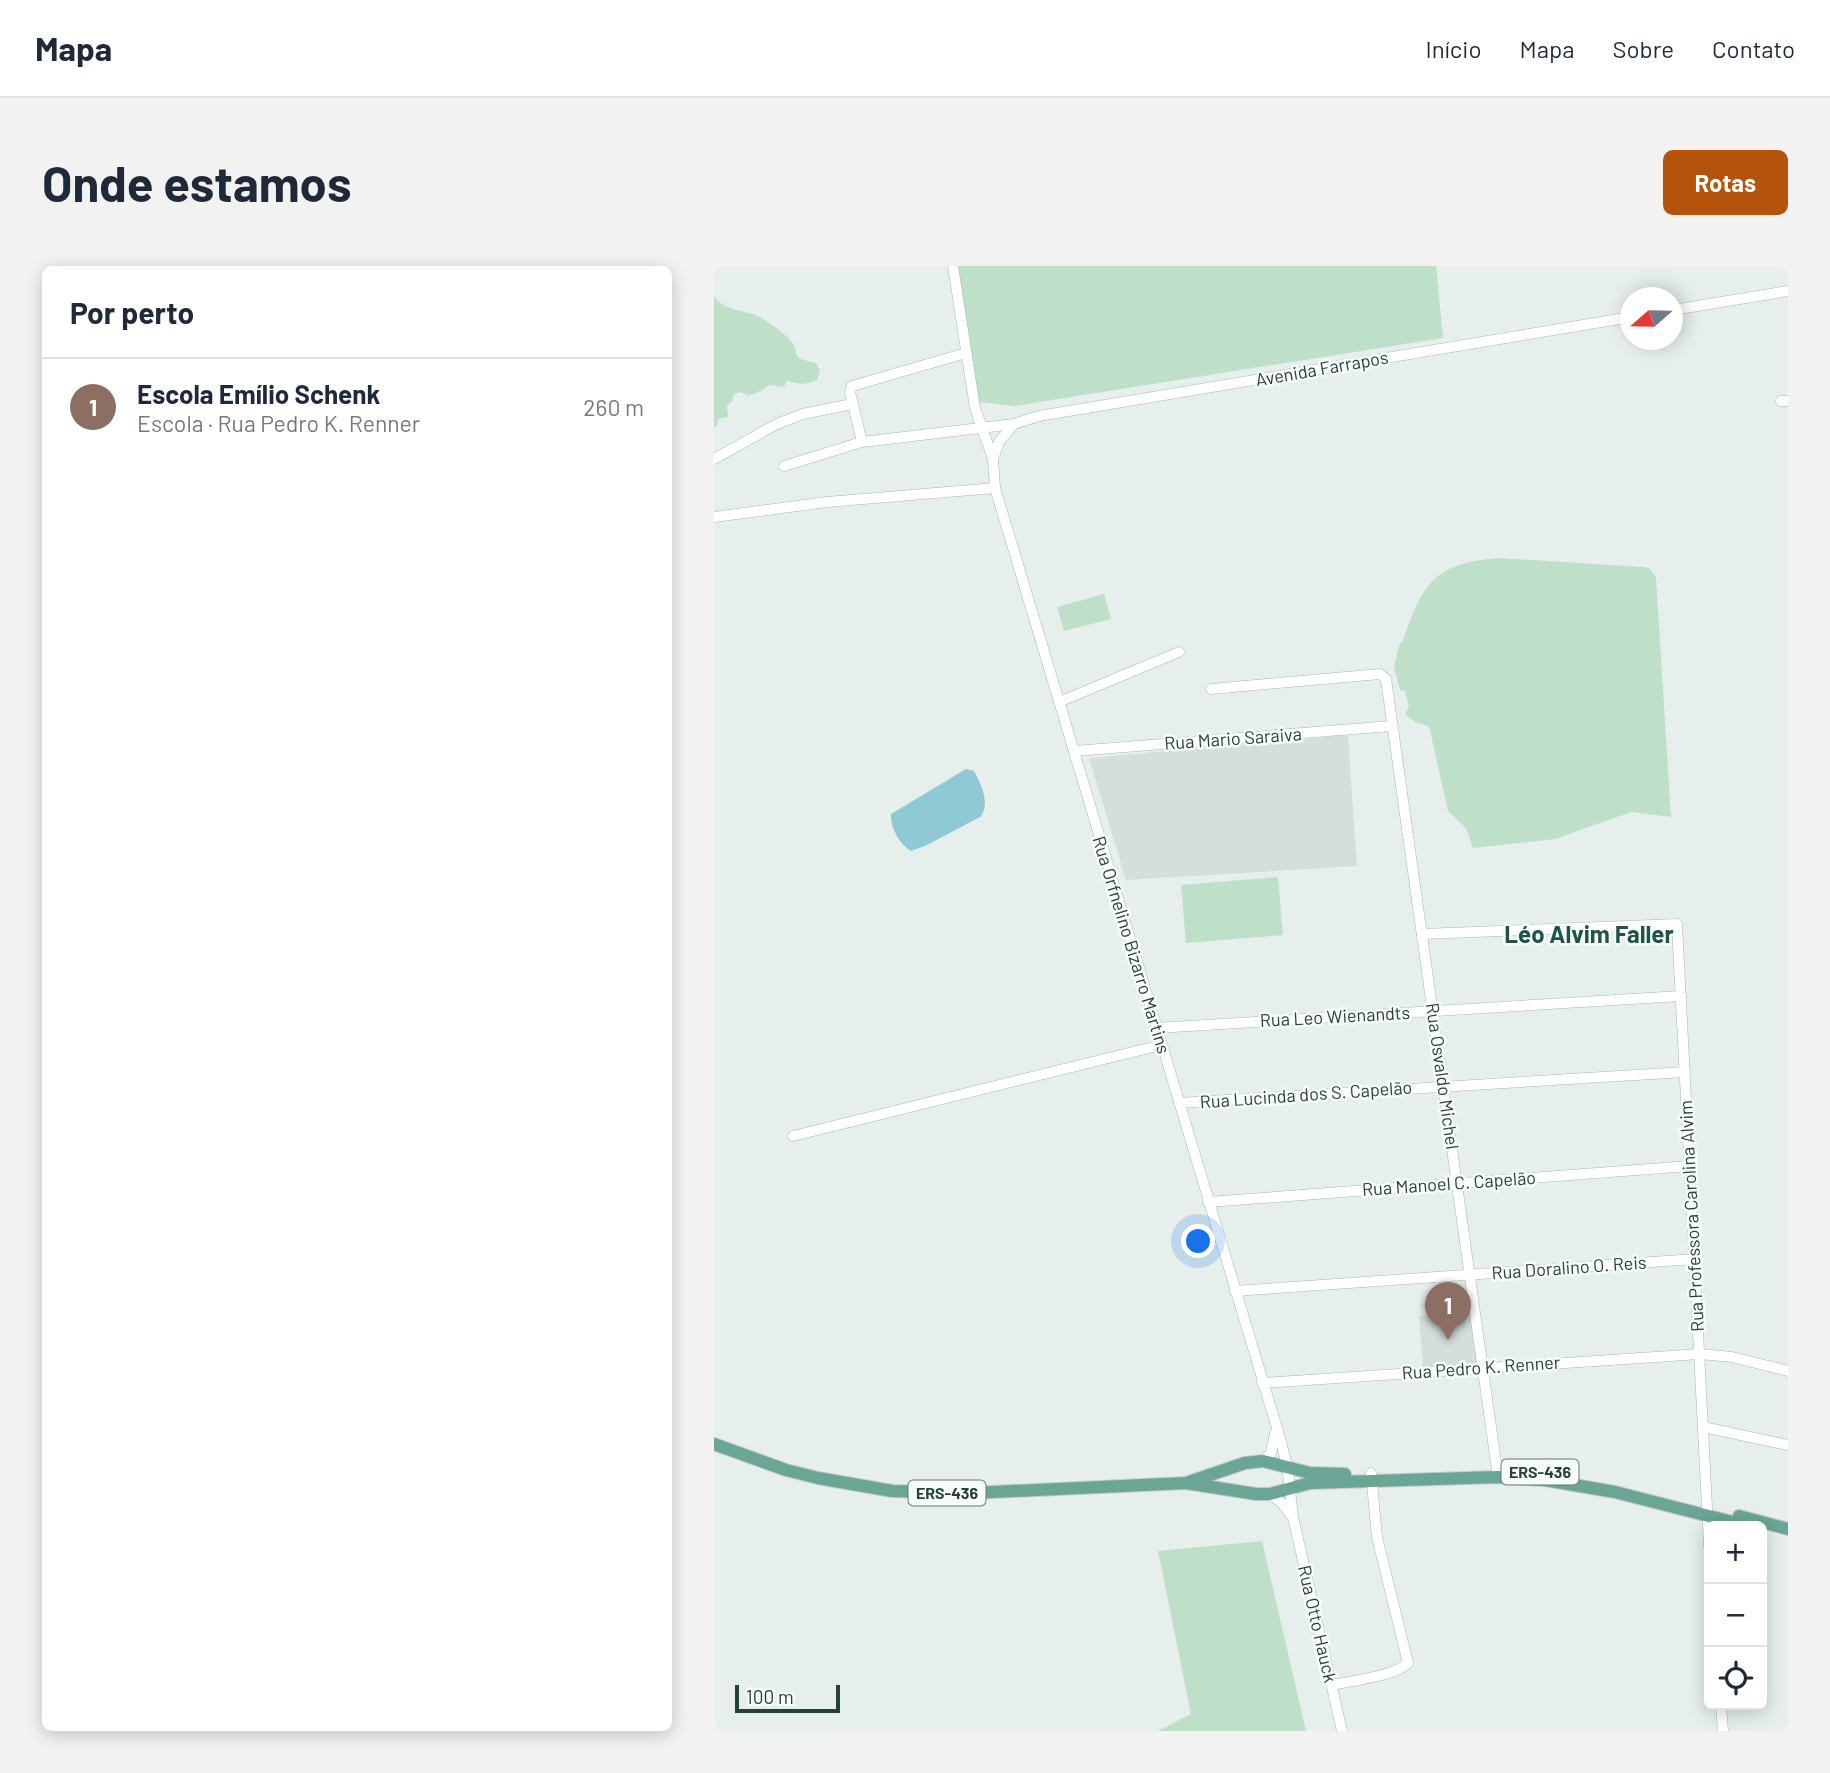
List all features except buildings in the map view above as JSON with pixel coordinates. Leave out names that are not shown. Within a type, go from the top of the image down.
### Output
[{"type":"main road","name":"ERS-436","points":[[714,1444],[797,1473],[892,1491],[972,1493],[1186,1483],[1245,1493],[1270,1494],[1310,1483],[1371,1476]]},
{"type":"main road","name":"ERS-436","points":[[1186,1483],[1245,1463],[1263,1461],[1310,1473],[1371,1476],[1547,1472],[1618,1484],[1735,1521]]},
{"type":"main road","points":[[1245,1463],[1237,1474],[1240,1489],[1245,1493]]},
{"type":"main road","name":"ERS-436","points":[[1708,1511],[1788,1529]]},
{"type":"main road","points":[[1767,1531],[1788,1537]]},
{"type":"street","name":"Rua Orfnelino Bizarro Martins","points":[[953,266],[975,408],[993,459],[995,488],[1276,1429],[1286,1465],[1293,1517]]},
{"type":"street","points":[[1683,308],[1788,290]]},
{"type":"street","name":"Avenida Farrapos","points":[[784,466],[862,442],[1014,424],[1039,416],[1620,319]]},
{"type":"street","points":[[862,442],[852,404],[852,386],[966,353]]},
{"type":"street","points":[[714,459],[777,424],[803,414],[852,404]]},
{"type":"street","points":[[993,459],[999,442],[1014,424]]},
{"type":"street","points":[[714,517],[827,502],[995,488]]},
{"type":"street","points":[[1059,702],[1178,652]]},
{"type":"street","name":"Rua Osvaldo Michel","points":[[1211,689],[1384,675],[1498,1473]]},
{"type":"street","name":"Rua Mario Saraiva","points":[[1073,751],[1392,726]]},
{"type":"street","name":"Rua Professora Carolina Alvim","points":[[1422,934],[1677,924],[1708,1521]]},
{"type":"street","name":"Rua Leo Wienandts","points":[[1156,1028],[1681,996]]},
{"type":"street","points":[[793,1136],[1161,1045]]},
{"type":"street","name":"Rua Lucinda dos S. Capelão","points":[[1179,1103],[1685,1072]]},
{"type":"street","name":"Rua Manoel C. Capelão","points":[[1208,1202],[1690,1166]]},
{"type":"street","name":"Rua Doralino O. Reis","points":[[1235,1291],[1695,1259]]},
{"type":"street","name":"Rua Pedro K. Renner","points":[[1262,1383],[1700,1354],[1732,1357],[1788,1371]]},
{"type":"street","points":[[1703,1427],[1788,1445]]},
{"type":"street","points":[[1263,1461],[1271,1453],[1276,1429]]},
{"type":"street","points":[[1332,1685],[1393,1671],[1406,1666],[1409,1660],[1377,1537],[1371,1476]]},
{"type":"street","points":[[1270,1494],[1282,1503],[1293,1517]]},
{"type":"street","name":"Rua Otto Hauck","points":[[1293,1517],[1342,1731]]},
{"type":"street","points":[[1721,1710],[1723,1731]]},
{"type":"shaded area","points":[[1348,735],[1357,866],[1126,880],[1089,758]]},
{"type":"shaded area","points":[[1470,1312],[1478,1364],[1423,1368],[1419,1316]]},
{"type":"green space","points":[[958,266],[1436,266],[1443,338],[1014,406],[979,402]]},
{"type":"green space","points":[[714,296],[724,305],[757,316],[781,332],[794,345],[798,357],[816,363],[820,371],[817,380],[802,384],[787,380],[784,387],[768,385],[748,396],[741,392],[734,394],[733,400],[727,406],[728,417],[718,419],[714,428]]},
{"type":"green space","points":[[1499,558],[1643,567],[1649,568],[1656,577],[1671,817],[1631,812],[1555,839],[1473,848],[1466,828],[1448,811],[1429,726],[1415,722],[1405,714],[1409,707],[1405,691],[1400,690],[1394,667],[1400,643],[1417,604],[1434,580],[1459,565]]},
{"type":"green space","points":[[1104,594],[1111,619],[1064,631],[1057,607]]},
{"type":"green space","points":[[1278,877],[1283,935],[1186,943],[1181,885]]},
{"type":"green space","points":[[1262,1541],[1306,1731],[1158,1731],[1191,1714],[1158,1551]]},
{"type":"water","points":[[966,769],[974,771],[984,794],[985,807],[980,817],[911,851],[894,830],[891,814]]},
{"type":"place","name":"Escola Emílio Schenk","points":[[1448,1340]]},
{"type":"district","name":"Léo Alvim Faller","points":[[1589,935]]}]
